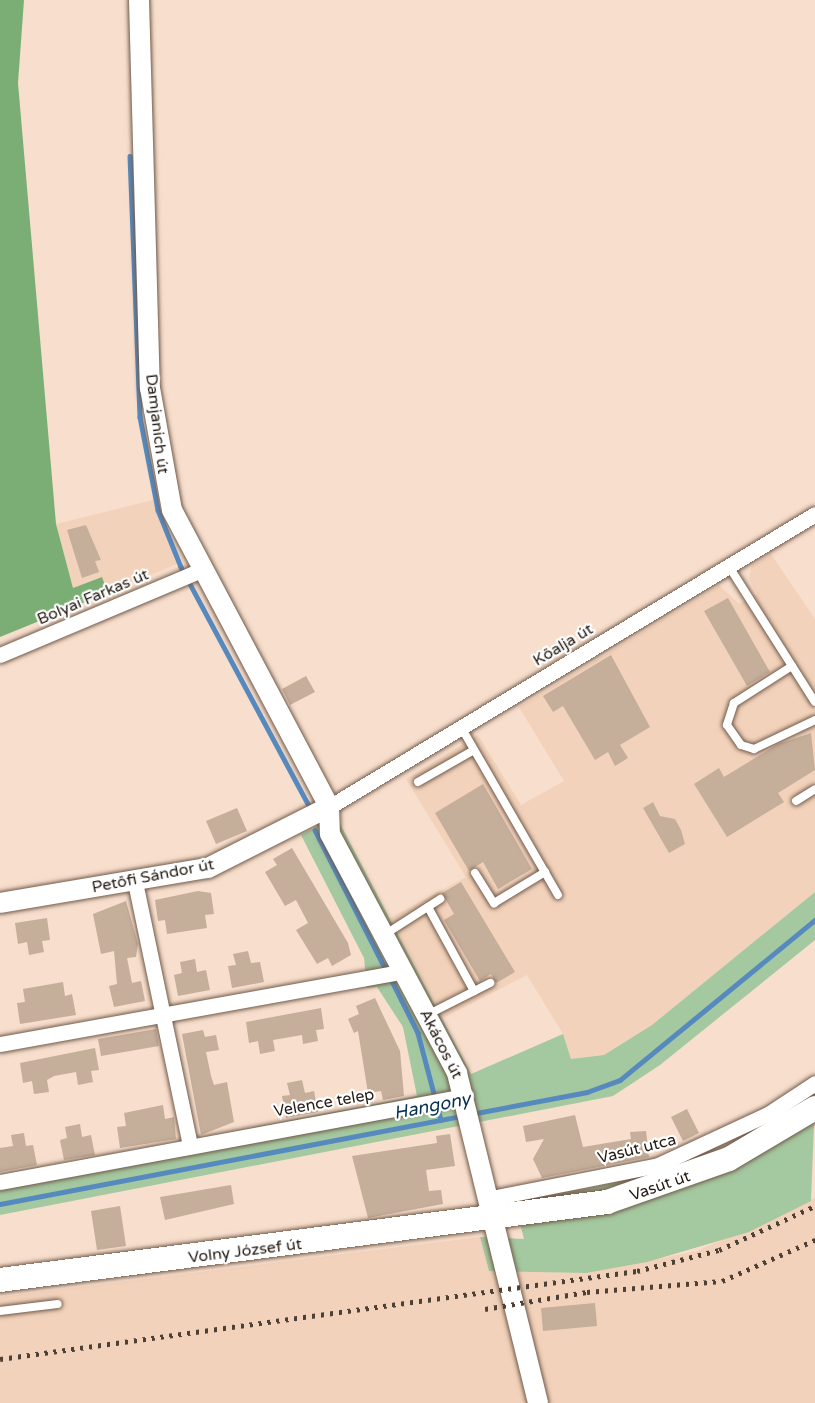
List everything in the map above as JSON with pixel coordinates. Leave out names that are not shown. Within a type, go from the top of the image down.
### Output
[{"type":"main road","name":"Vasút út","points":[[488,1208],[607,1202],[660,1187],[729,1159],[815,1108]]},
{"type":"main road","name":"Volny József út","points":[[0,1280],[488,1208]]},
{"type":"street","name":"Damjanich út","points":[[139,0],[156,446],[190,575],[329,807]]},
{"type":"street","name":"Kőalja út","points":[[329,807],[815,514]]},
{"type":"street","name":"Bolyai Farkas út","points":[[0,655],[190,575]]},
{"type":"street","name":"Petőfi Sándor út","points":[[0,903],[135,882],[219,864],[329,807]]},
{"type":"street","name":"Akácos út","points":[[329,807],[330,834],[384,935],[394,973],[427,1015],[472,1126],[488,1208],[538,1403]]},
{"type":"street","points":[[135,882],[190,1146]]},
{"type":"street","points":[[0,1044],[394,973]]},
{"type":"street","name":"Vasút utca","points":[[488,1208],[658,1165],[768,1114],[815,1083]]},
{"type":"street","name":"Velence telep","points":[[0,1182],[427,1103],[460,1099]]},
{"type":"lane","points":[[728,565],[815,702]]},
{"type":"lane","points":[[792,666],[734,703],[727,725],[741,745],[754,749],[815,720]]},
{"type":"lane","points":[[460,726],[558,895]]},
{"type":"lane","points":[[418,782],[474,750]]},
{"type":"lane","points":[[796,801],[815,789]]},
{"type":"lane","points":[[475,873],[494,903],[545,872]]},
{"type":"lane","points":[[384,935],[441,899]]},
{"type":"lane","points":[[428,907],[474,991]]},
{"type":"lane","points":[[427,1015],[490,983]]},
{"type":"lane","points":[[0,1311],[58,1304]]},
{"type":"shaded area","points":[[153,500],[179,563],[108,593],[102,577],[73,588],[56,524]]},
{"type":"shaded area","points":[[771,554],[815,619],[815,892],[652,1025],[604,1055],[571,1059],[563,1034],[527,975],[441,1019],[388,919],[466,877],[406,779],[478,735],[521,805],[564,781],[519,707],[719,585],[739,604],[757,594],[749,578],[752,565]]},
{"type":"shaded area","points":[[815,1198],[815,1403],[0,1403],[0,1297],[480,1237],[489,1271],[586,1273],[697,1251]]},
{"type":"green space","points":[[0,0],[24,0],[18,83],[56,524],[73,588],[102,577],[108,593],[0,637]]},
{"type":"green space","points":[[336,816],[471,1074],[563,1034],[571,1059],[604,1055],[652,1025],[815,892],[815,940],[660,1065],[613,1096],[0,1215],[0,1176],[417,1096],[403,1027],[377,987],[367,988],[364,958],[301,835]]},
{"type":"green space","points":[[815,1098],[811,1201],[749,1232],[647,1262],[586,1273],[489,1271],[480,1237],[524,1239],[515,1204],[675,1170],[765,1130]]},
{"type":"building","points":[[86,525],[101,560],[95,561],[99,572],[82,578],[67,530]]},
{"type":"building","points":[[728,598],[770,672],[747,686],[704,611]]},
{"type":"building","points":[[611,655],[650,727],[620,745],[628,758],[615,766],[608,752],[595,760],[563,706],[553,712],[543,696]]},
{"type":"building","points":[[306,676],[315,692],[290,705],[282,689]]},
{"type":"building","points":[[811,733],[815,770],[778,793],[784,802],[727,837],[694,784],[719,768],[724,777],[778,744]]},
{"type":"building","points":[[483,784],[532,869],[498,889],[483,862],[469,871],[435,813]]},
{"type":"building","points":[[653,802],[660,816],[675,819],[681,830],[685,844],[669,853],[643,808]]},
{"type":"building","points":[[237,808],[247,831],[216,844],[206,821]]},
{"type":"building","points":[[292,848],[348,943],[351,955],[332,966],[328,958],[317,964],[296,930],[308,923],[296,900],[285,906],[265,872],[277,865],[273,859]]},
{"type":"building","points":[[461,882],[515,972],[496,983],[491,974],[480,981],[444,920],[454,914],[442,893]]},
{"type":"building","points":[[198,891],[211,893],[214,914],[205,915],[207,928],[167,934],[165,920],[158,921],[155,900]]},
{"type":"building","points":[[126,901],[138,944],[136,957],[127,958],[132,983],[141,981],[145,1001],[114,1007],[109,986],[117,984],[114,951],[101,954],[93,914]]},
{"type":"building","points":[[47,918],[50,940],[42,941],[44,952],[29,955],[27,942],[18,944],[15,923]]},
{"type":"building","points":[[248,951],[251,963],[260,962],[264,982],[232,988],[228,966],[236,965],[233,954]]},
{"type":"building","points":[[195,959],[197,972],[206,970],[210,990],[178,996],[174,975],[182,973],[180,962]]},
{"type":"building","points":[[63,982],[65,996],[72,994],[76,1015],[20,1024],[17,1003],[25,1002],[23,989]]},
{"type":"building","points":[[375,998],[400,1051],[404,1096],[383,1100],[381,1091],[368,1093],[358,1031],[354,1033],[348,1019],[359,1014],[356,1006]]},
{"type":"building","points":[[321,1008],[324,1029],[316,1030],[318,1041],[303,1044],[302,1035],[273,1040],[275,1051],[260,1054],[258,1041],[249,1043],[246,1022]]},
{"type":"building","points":[[156,1029],[159,1046],[101,1056],[98,1039]]},
{"type":"building","points":[[203,1030],[205,1037],[216,1035],[219,1050],[206,1052],[214,1085],[227,1082],[234,1122],[201,1135],[182,1034]]},
{"type":"building","points":[[95,1048],[99,1070],[91,1071],[93,1082],[78,1085],[76,1072],[54,1076],[47,1080],[49,1092],[34,1094],[32,1081],[23,1083],[20,1063]]},
{"type":"building","points":[[302,1080],[305,1093],[314,1091],[318,1112],[286,1118],[282,1096],[290,1095],[287,1083]]},
{"type":"building","points":[[163,1105],[165,1119],[174,1117],[176,1139],[120,1148],[117,1127],[126,1126],[124,1113]]},
{"type":"building","points":[[687,1109],[699,1133],[683,1141],[671,1117]]},
{"type":"building","points":[[575,1115],[583,1147],[631,1139],[630,1132],[646,1131],[649,1157],[542,1178],[533,1159],[544,1139],[526,1142],[523,1126]]},
{"type":"building","points":[[80,1124],[82,1137],[91,1135],[95,1155],[64,1160],[60,1140],[67,1138],[65,1127]]},
{"type":"building","points":[[24,1133],[26,1146],[33,1145],[37,1165],[0,1172],[0,1148],[13,1146],[11,1135]]},
{"type":"building","points":[[450,1134],[455,1166],[426,1170],[429,1191],[441,1190],[443,1204],[368,1218],[352,1156],[437,1143],[436,1136]]},
{"type":"building","points":[[231,1185],[234,1204],[165,1220],[160,1197]]},
{"type":"building","points":[[120,1206],[126,1246],[97,1250],[91,1211]]},
{"type":"building","points":[[595,1303],[597,1326],[543,1331],[541,1308]]},
{"type":"waterway","points":[[130,156],[140,417],[158,510],[181,567],[308,804]]},
{"type":"waterway","points":[[315,830],[386,970]]},
{"type":"waterway","name":"Hangony","points":[[471,1114],[587,1092],[620,1080],[815,920]]},
{"type":"waterway","points":[[390,977],[418,1033],[441,1120]]},
{"type":"waterway","name":"Hangony","points":[[0,1204],[463,1116]]},
{"type":"railway","points":[[0,1359],[637,1271],[719,1250],[815,1206]]},
{"type":"railway","points":[[485,1309],[587,1292],[722,1281],[815,1240]]}]
